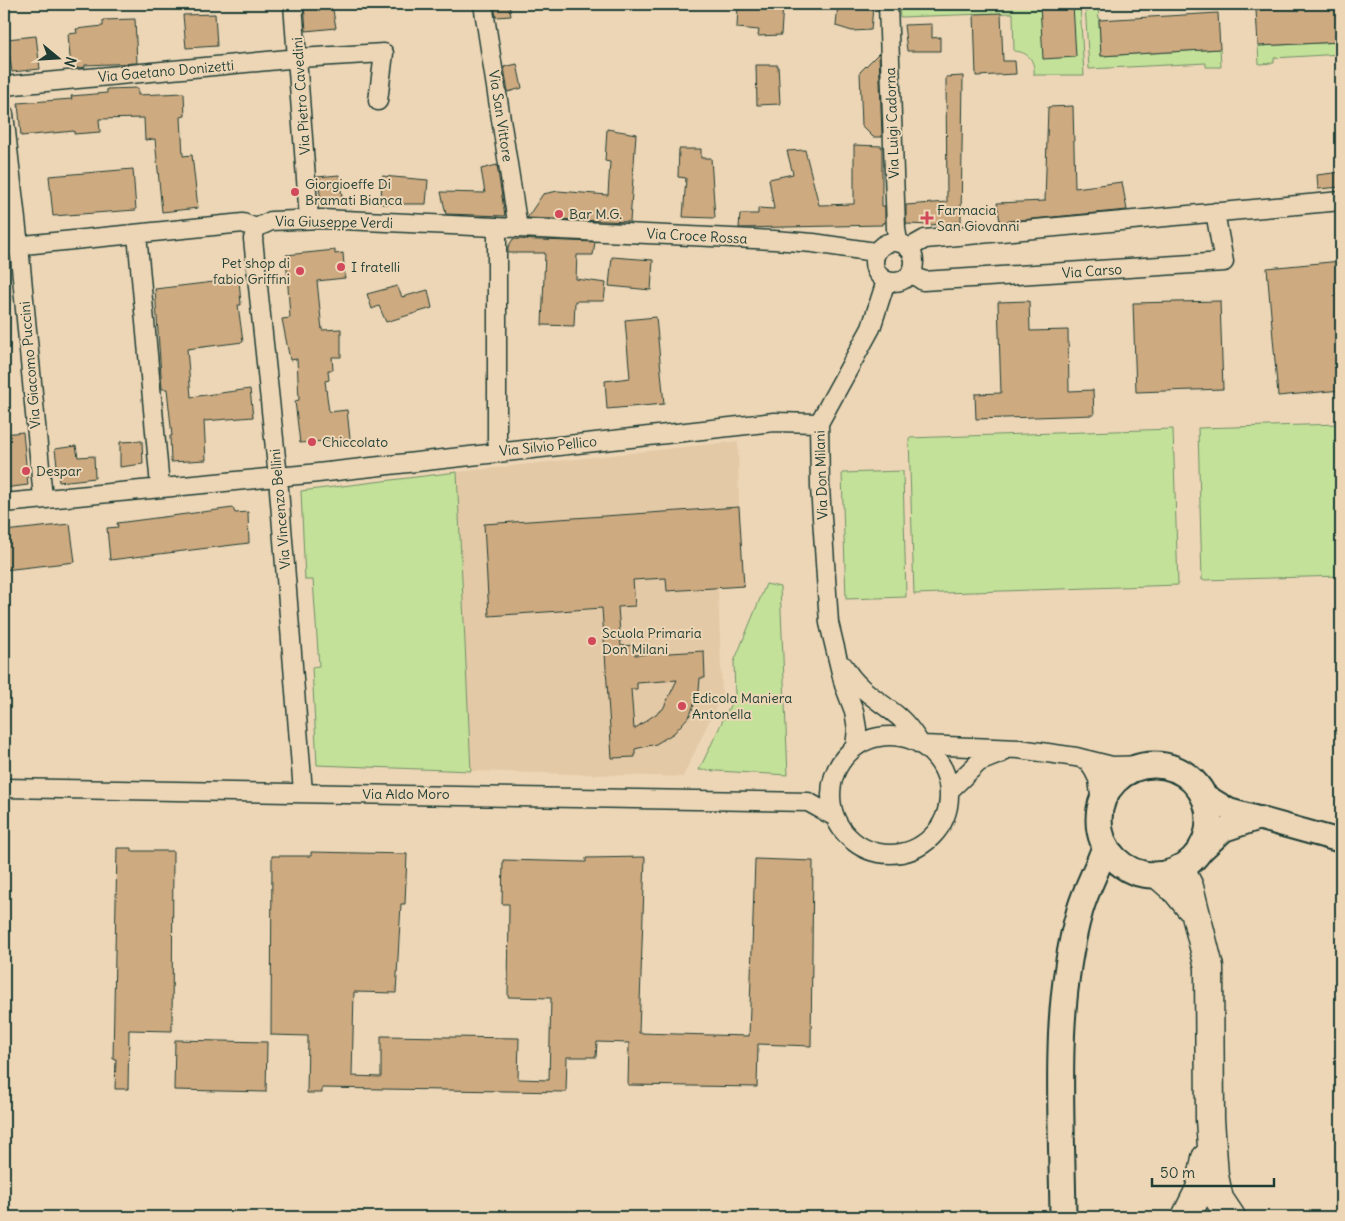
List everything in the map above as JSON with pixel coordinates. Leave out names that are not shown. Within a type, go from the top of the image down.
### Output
[{"type":"highway","points":[[1169,869],[1177,891],[1198,918],[1209,967],[1210,1119],[1214,1176],[1218,1199],[1231,1217]]},
{"type":"highway","points":[[1186,1217],[1200,1189],[1210,1119]]},
{"type":"main road","points":[[1080,909],[1107,884],[1169,869],[1203,846],[1210,826],[1208,809],[1203,794],[1197,785],[1180,771],[1165,766],[1149,765],[1138,767],[1119,777],[1111,785],[1101,804],[1099,826],[1105,847],[1119,864],[1169,869]]},
{"type":"main road","points":[[1063,1217],[1063,1010],[1070,953],[1080,909],[1105,847]]},
{"type":"street","name":"Via Pietro Cavedini","points":[[293,4],[299,58],[309,219]]},
{"type":"street","name":"Via San Vittore","points":[[483,4],[518,228]]},
{"type":"street","name":"Via Luigi Cadorna","points":[[888,4],[896,229],[904,245]]},
{"type":"street","name":"Via Gaetano Donizetti","points":[[4,86],[299,58],[384,54],[378,101]]},
{"type":"street","name":"Via Giacomo Puccini","points":[[4,114],[11,247],[42,498]]},
{"type":"street","points":[[904,245],[914,261],[911,273],[900,281],[886,281],[876,272],[873,265],[876,252],[885,243],[904,245],[925,239],[1341,201]]},
{"type":"street","name":"Via Carso","points":[[911,273],[923,281],[1224,262],[1215,212]]},
{"type":"street","name":"Via Giuseppe Verdi","points":[[11,247],[243,223],[256,228],[262,223],[271,221],[309,219],[518,228]]},
{"type":"street","points":[[497,227],[497,439],[500,452]]},
{"type":"street","name":"Via Vincenzo Bellini","points":[[256,228],[252,239],[278,477],[303,792]]},
{"type":"street","name":"Via Croce Rossa","points":[[518,228],[804,242],[876,252]]},
{"type":"street","points":[[137,234],[160,486]]},
{"type":"street","name":"Via Don Milani","points":[[855,747],[856,720],[829,623],[820,487],[819,422],[872,328],[886,281]]},
{"type":"street","name":"Via Silvio Pellico","points":[[42,498],[278,477],[774,422],[819,422]]},
{"type":"street","points":[[4,503],[42,498]]},
{"type":"street","name":"Via Don Milani","points":[[838,654],[851,679],[872,699],[899,717],[922,745]]},
{"type":"street","points":[[808,802],[833,779],[843,760],[855,747],[871,739],[888,736],[906,738],[922,745],[1019,749],[1050,752],[1112,766],[1149,765]]},
{"type":"street","points":[[833,779],[831,802],[835,817],[844,834],[864,849],[889,855],[905,852],[920,846],[938,830],[948,807],[949,791],[941,765],[922,745]]},
{"type":"street","points":[[949,791],[978,762],[1019,749]]},
{"type":"street","points":[[1089,761],[1098,779],[1101,804]]},
{"type":"street","name":"Via Aldo Moro","points":[[4,788],[808,802],[835,817]]},
{"type":"street","points":[[1203,794],[1229,810],[1341,841]]},
{"type":"street","points":[[1169,869],[1224,830],[1260,818]]},
{"type":"shaded area","name":"Scuola Primaria Don Milani","points":[[738,441],[739,507],[744,586],[718,587],[722,694],[683,777],[471,771],[457,472]]},
{"type":"green space","points":[[899,4],[1080,4],[1084,75],[1034,75],[1030,58],[1024,53],[1014,51],[1013,13],[900,17]]},
{"type":"green space","points":[[1085,4],[1098,4],[1101,56],[1220,49],[1221,67],[1206,67],[1206,63],[1089,69]]},
{"type":"green space","points":[[1341,42],[1341,54],[1274,58],[1274,63],[1259,64],[1258,46]]},
{"type":"green space","points":[[1341,424],[1341,576],[1202,580],[1198,428]]},
{"type":"green space","points":[[1173,429],[1178,585],[914,594],[909,438]]},
{"type":"green space","points":[[903,471],[906,597],[846,599],[842,473]]},
{"type":"green space","points":[[457,472],[471,771],[317,765],[312,667],[319,666],[313,580],[305,580],[301,491]]},
{"type":"green space","points":[[766,584],[780,587],[788,775],[699,770],[735,695],[734,662]]},
{"type":"building","points":[[304,4],[332,4],[336,28],[306,31]]},
{"type":"building","points":[[494,4],[509,4],[511,16],[496,17]]},
{"type":"building","points":[[738,4],[783,4],[781,35],[758,36],[759,30],[737,28]]},
{"type":"building","points":[[838,4],[864,4],[873,7],[871,30],[852,31],[836,26]]},
{"type":"building","points":[[1040,4],[1073,4],[1076,57],[1043,59]]},
{"type":"building","points":[[1341,5],[1341,42],[1258,46],[1256,10]]},
{"type":"building","points":[[1001,13],[1003,61],[1015,61],[1016,74],[976,76],[974,14]]},
{"type":"building","points":[[1218,13],[1220,49],[1101,56],[1099,20]]},
{"type":"building","points":[[215,14],[217,46],[186,48],[183,15]]},
{"type":"building","points":[[135,19],[137,63],[85,65],[85,67],[71,69],[68,34],[77,33],[76,29],[103,26],[103,20]]},
{"type":"building","points":[[932,24],[932,38],[940,37],[940,51],[907,51],[904,25]]},
{"type":"building","points":[[36,36],[40,69],[12,72],[7,39]]},
{"type":"building","points":[[879,53],[882,137],[873,137],[862,126],[860,72]]},
{"type":"building","points":[[517,64],[522,88],[508,92],[504,67]]},
{"type":"building","points":[[756,65],[778,65],[780,104],[757,105]]},
{"type":"building","points":[[963,76],[961,221],[932,225],[906,224],[906,205],[947,202],[946,77]]},
{"type":"building","points":[[138,88],[138,95],[184,93],[185,116],[181,117],[183,156],[192,155],[198,208],[162,212],[155,139],[145,140],[144,118],[99,119],[100,132],[74,134],[74,131],[21,136],[18,103],[72,99],[71,96],[107,93],[107,89]]},
{"type":"building","points":[[1073,106],[1075,188],[1122,182],[1127,210],[1000,222],[997,203],[1045,201],[1048,107]]},
{"type":"building","points":[[607,129],[636,134],[630,222],[527,218],[543,194],[558,191],[608,195],[610,162],[605,161]]},
{"type":"building","points":[[854,145],[882,146],[882,206],[885,206],[885,223],[882,223],[882,225],[739,228],[740,214],[758,214],[758,208],[774,209],[769,179],[793,174],[787,151],[805,150],[819,205],[854,204]]},
{"type":"building","points":[[679,149],[701,149],[701,158],[711,158],[715,218],[683,217],[686,178],[678,177]]},
{"type":"building","points":[[497,165],[505,216],[446,214],[441,192],[485,193],[481,169]]},
{"type":"building","points":[[133,169],[136,210],[53,216],[49,176]]},
{"type":"building","points":[[1341,172],[1341,187],[1318,189],[1317,175]]},
{"type":"building","points":[[339,175],[343,204],[322,205],[317,177]]},
{"type":"building","points":[[382,176],[428,180],[426,204],[381,204]]},
{"type":"building","points":[[513,239],[595,242],[593,255],[577,255],[576,279],[606,283],[604,301],[575,301],[574,326],[542,325],[545,253],[508,253],[508,247]]},
{"type":"building","points":[[335,250],[335,254],[343,253],[345,278],[317,281],[322,330],[341,329],[341,357],[332,357],[333,370],[328,370],[329,380],[325,381],[329,412],[347,410],[350,439],[300,443],[295,401],[299,400],[297,359],[290,360],[282,319],[290,318],[286,255]]},
{"type":"building","points":[[612,257],[653,260],[651,290],[609,286]]},
{"type":"building","points":[[1341,261],[1341,390],[1278,396],[1267,268]]},
{"type":"building","points":[[239,279],[241,305],[238,305],[243,342],[187,349],[191,397],[250,389],[253,417],[204,421],[206,460],[171,462],[170,436],[172,436],[167,389],[162,389],[155,289]]},
{"type":"building","points":[[397,286],[402,297],[428,290],[432,308],[386,322],[379,306],[372,309],[367,294]]},
{"type":"building","points":[[1029,301],[1030,331],[1068,330],[1069,391],[1093,390],[1094,415],[976,419],[975,394],[1001,393],[998,302]]},
{"type":"building","points":[[1220,301],[1223,389],[1136,392],[1133,303]]},
{"type":"building","points":[[656,317],[664,404],[607,409],[605,381],[630,378],[625,320]]},
{"type":"building","points":[[23,432],[28,485],[4,488],[4,434]]},
{"type":"building","points":[[142,441],[143,464],[120,467],[120,442]]},
{"type":"building","points":[[76,446],[78,457],[94,456],[95,478],[59,482],[55,449]]},
{"type":"building","points":[[739,507],[744,586],[667,591],[666,578],[633,580],[635,606],[618,607],[621,646],[634,645],[635,655],[704,651],[705,678],[700,678],[699,691],[690,715],[674,733],[656,744],[635,749],[635,757],[612,758],[602,608],[489,616],[484,524]],"holes":[[[677,680],[663,709],[634,729],[631,689],[637,689],[637,683]]]},
{"type":"building","points":[[233,508],[235,513],[248,512],[249,543],[110,560],[107,528],[118,527],[117,523]]},
{"type":"building","points":[[70,524],[75,562],[4,570],[4,531]]},
{"type":"building","points":[[117,848],[132,848],[132,851],[173,851],[172,1031],[129,1030],[128,1089],[115,1089],[116,1059],[113,1059]]},
{"type":"building","points":[[311,852],[407,854],[405,904],[401,904],[396,993],[354,992],[352,1076],[381,1077],[381,1036],[519,1038],[518,1079],[549,1080],[551,998],[508,997],[509,904],[502,904],[503,860],[586,862],[586,858],[645,857],[639,1033],[749,1036],[755,859],[813,861],[811,1046],[758,1044],[757,1087],[628,1085],[629,1043],[597,1042],[596,1057],[567,1057],[566,1092],[322,1088],[322,1093],[307,1093],[308,1036],[271,1035],[272,856],[311,856]]},
{"type":"building","points":[[175,1040],[267,1042],[266,1092],[174,1090]]},
{"type":"place","name":"Giorgioeffe Di Bramati Bianca","points":[[295,192]]},
{"type":"place","name":"Bar M.G.","points":[[559,214]]},
{"type":"place","name":"Farmacia San Giovanni","points":[[927,218]]},
{"type":"place","name":"I fratelli","points":[[341,267]]},
{"type":"place","name":"Pet shop di fabio Griffini","points":[[300,271]]},
{"type":"place","name":"Chiccolato","points":[[312,442]]},
{"type":"place","name":"Despar","points":[[26,471]]},
{"type":"place","name":"Scuola Primaria Don Milani","points":[[592,641]]},
{"type":"place","name":"Edicola Maniera Antonella","points":[[682,706]]}]
